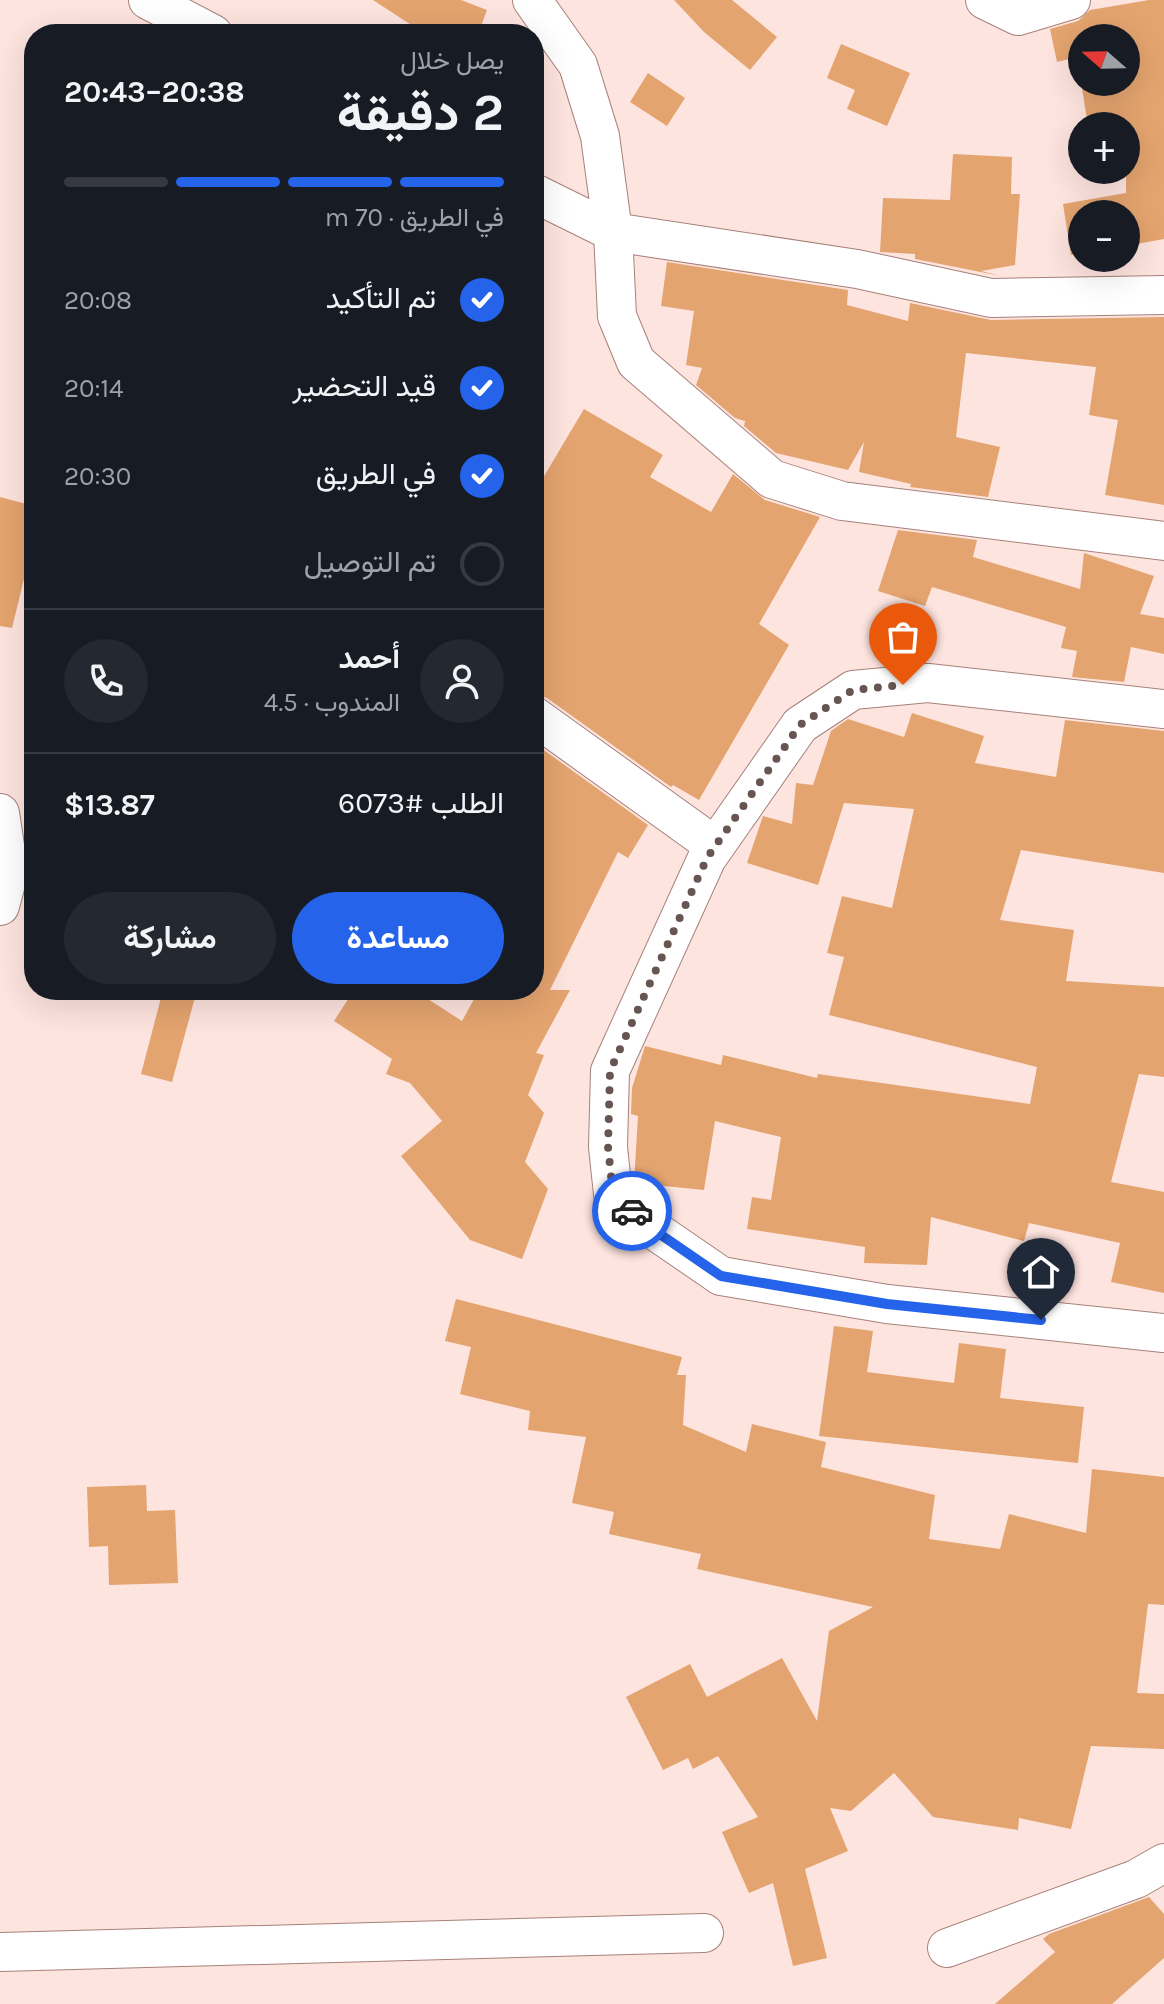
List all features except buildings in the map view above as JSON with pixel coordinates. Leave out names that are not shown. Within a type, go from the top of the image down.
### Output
[{"type":"street","points":[[148,0],[198,20]]},
{"type":"street","points":[[532,0],[578,65],[600,136],[613,232],[617,316],[636,362],[772,479],[842,501],[1164,541]]},
{"type":"street","points":[[985,0],[1018,8],[1071,0]]},
{"type":"street","points":[[544,198],[613,232],[857,269],[991,298],[1164,295]]},
{"type":"street","points":[[1164,709],[928,683],[853,690],[800,725],[715,846],[688,895],[610,1071],[608,1147],[613,1194],[651,1228],[721,1276],[887,1304],[1164,1333]]},
{"type":"street","points":[[544,723],[715,846]]},
{"type":"street","points":[[0,813],[9,872],[0,906]]},
{"type":"street","points":[[947,1948],[1136,1879],[1164,1863]]},
{"type":"street","points":[[0,1952],[704,1933]]},
{"type":"way so far","points":[[632,1211],[613,1194],[608,1147],[610,1071],[707,858],[800,725],[853,690],[903,685]]},
{"type":"route","points":[[632,1211],[651,1228],[721,1276],[887,1304],[1041,1320]]}]
